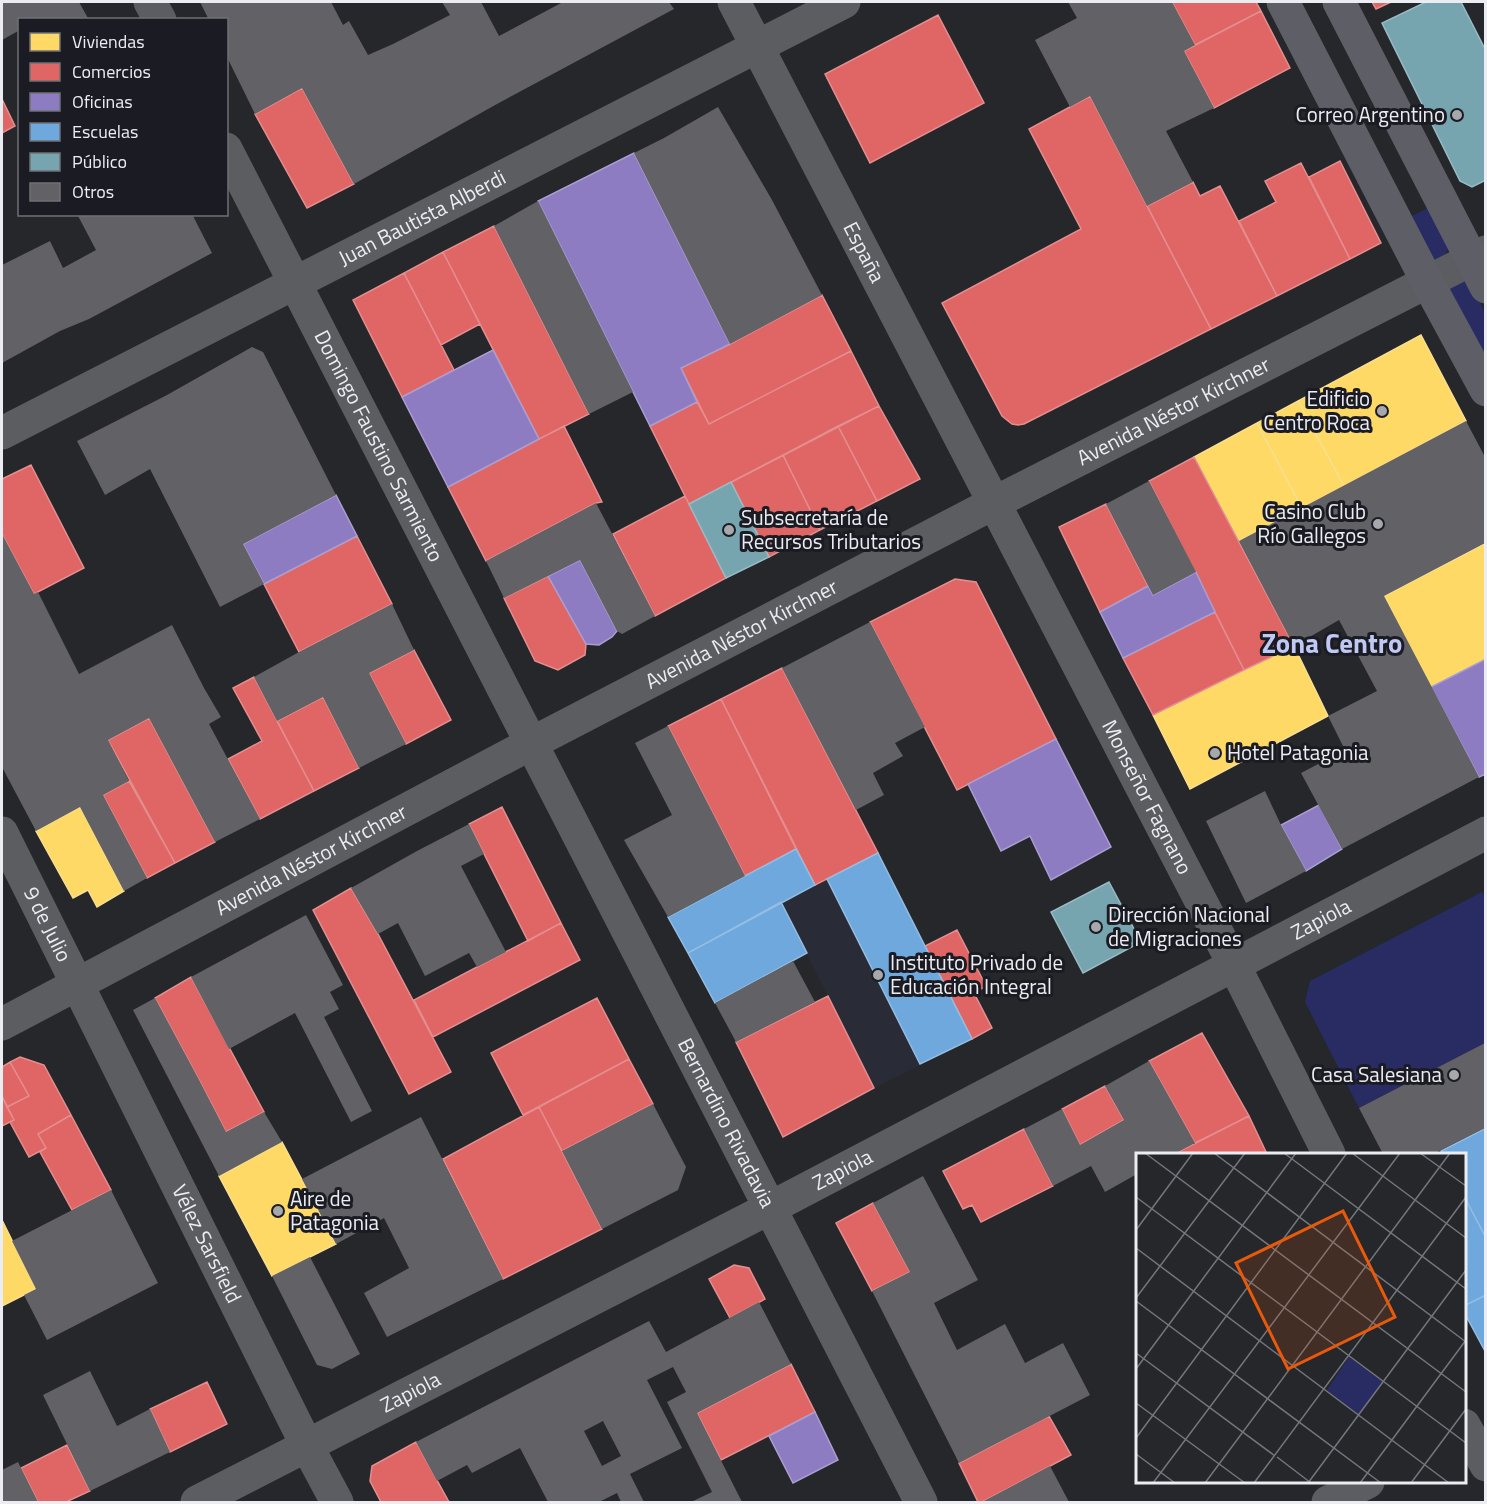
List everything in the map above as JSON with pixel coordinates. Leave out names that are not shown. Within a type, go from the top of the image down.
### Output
[{"type":"main road","points":[[1283,2],[1485,390]]},
{"type":"main road","points":[[1339,2],[1481,266]]},
{"type":"street","points":[[150,2],[159,18]]},
{"type":"street","name":"España","points":[[734,2],[994,504]]},
{"type":"street","name":"Juan Bautista Alberdi","points":[[2,433],[844,2]]},
{"type":"street","name":"Domingo Faustino Sarmiento","points":[[228,153],[532,743]]},
{"type":"street","name":"Avenida Néstor Kirchner","points":[[2,1024],[532,743],[994,504],[1428,283],[1481,266]]},
{"type":"street","name":"Monseñor Fagnano","points":[[994,504],[1234,965],[1328,1153]]},
{"type":"street","name":"Bernardino Rivadavia","points":[[532,743],[921,1503]]},
{"type":"street","name":"9 de Julio","points":[[2,833],[77,983]]},
{"type":"street","name":"Zapiola","points":[[197,1503],[770,1208],[1485,833]]},
{"type":"street","name":"Vélez Sarsfield","points":[[77,983],[307,1446],[338,1503]]},
{"type":"street","points":[[1470,1426],[1485,1465]]},
{"type":"street","points":[[1328,1503],[1366,1483]]},
{"type":"shaded area","points":[[1432,206],[1449,242],[1447,252],[1435,261],[1406,219]]},
{"type":"shaded area","points":[[1468,279],[1485,313],[1485,367],[1447,294],[1452,280]]},
{"type":"shaded area","name":"Instituto Privado de Educación Integral","points":[[878,853],[972,1039],[874,1088],[781,902]]},
{"type":"shaded area","points":[[1482,892],[1486,898],[1485,1043],[1359,1108],[1305,1002],[1310,981]]},
{"type":"building: Viviendas","name":"Edificio Centro Roca","points":[[1421,335],[1466,421],[1344,486],[1298,401]]},
{"type":"building: Viviendas","points":[[1298,401],[1344,486],[1302,508],[1257,423]]},
{"type":"building: Viviendas","points":[[1257,423],[1302,508],[1239,541],[1194,457]]},
{"type":"building: Viviendas","points":[[1486,543],[1486,659],[1431,687],[1384,596]]},
{"type":"building: Viviendas","name":"Hotel Patagonia","points":[[1294,646],[1328,716],[1190,789],[1153,715]]},
{"type":"building: Viviendas","points":[[80,807],[124,891],[97,907],[88,890],[73,898],[36,831]]},
{"type":"building: Viviendas","name":"Aire de Patagonia","points":[[282,1142],[336,1244],[272,1276],[219,1176]]},
{"type":"building: Viviendas","points":[[2,1220],[36,1289],[2,1306]]},
{"type":"building: Comercios","points":[[1172,2],[1256,2],[1261,11],[1195,45]]},
{"type":"building: Comercios","points":[[1372,2],[1391,2],[1376,9]]},
{"type":"building: Comercios","points":[[1261,11],[1290,68],[1214,108],[1184,51]]},
{"type":"building: Comercios","points":[[938,15],[984,103],[870,163],[825,74]]},
{"type":"building: Comercios","points":[[302,88],[354,184],[307,208],[255,114]]},
{"type":"building: Comercios","points":[[1090,96],[1211,329],[1024,424],[1012,424],[1002,416],[942,303],[1081,229],[1029,129]]},
{"type":"building: Comercios","points":[[2,99],[15,126],[2,133]]},
{"type":"building: Comercios","points":[[1340,161],[1381,243],[1350,259],[1309,177]]},
{"type":"building: Comercios","points":[[1301,163],[1350,259],[1277,296],[1239,221],[1276,202],[1265,181]]},
{"type":"building: Comercios","points":[[1193,182],[1200,196],[1220,186],[1277,296],[1211,329],[1147,206]]},
{"type":"building: Comercios","points":[[494,226],[589,414],[539,439],[443,252]]},
{"type":"building: Comercios","points":[[443,252],[480,324],[441,345],[404,273]]},
{"type":"building: Comercios","points":[[404,273],[454,370],[402,397],[353,300]]},
{"type":"building: Comercios","points":[[822,295],[851,351],[709,424],[681,368]]},
{"type":"building: Comercios","points":[[851,351],[879,406],[689,504],[650,426],[697,402],[709,424]]},
{"type":"building: Comercios","points":[[879,406],[920,479],[877,501],[838,426]]},
{"type":"building: Comercios","points":[[564,426],[602,502],[596,503],[486,561],[448,487]]},
{"type":"building: Comercios","points":[[838,426],[877,501],[820,530],[783,455]]},
{"type":"building: Comercios","points":[[783,455],[820,530],[769,557],[731,482]]},
{"type":"building: Comercios","points":[[1194,457],[1294,646],[1244,670],[1149,481]]},
{"type":"building: Comercios","points":[[31,465],[84,568],[34,594],[2,534],[2,479]]},
{"type":"building: Comercios","points":[[685,496],[726,578],[655,616],[613,534]]},
{"type":"building: Comercios","points":[[1106,504],[1148,586],[1100,612],[1059,527]]},
{"type":"building: Comercios","points":[[357,536],[392,604],[299,652],[264,584]]},
{"type":"building: Comercios","points":[[548,576],[586,644],[585,655],[558,670],[535,661],[504,598]]},
{"type":"building: Comercios","points":[[955,579],[976,582],[1056,739],[957,790],[870,622]]},
{"type":"building: Comercios","points":[[1215,612],[1244,670],[1153,715],[1123,658]]},
{"type":"building: Comercios","points":[[414,650],[451,720],[406,744],[369,673]]},
{"type":"building: Comercios","points":[[782,668],[878,853],[815,885],[721,699]]},
{"type":"building: Comercios","points":[[254,677],[314,791],[260,819],[228,759],[262,741],[233,688]]},
{"type":"building: Comercios","points":[[323,697],[359,768],[314,791],[277,721]]},
{"type":"building: Comercios","points":[[721,699],[796,849],[745,876],[668,726]]},
{"type":"building: Comercios","points":[[149,718],[215,842],[175,863],[108,740]]},
{"type":"building: Comercios","points":[[129,781],[175,863],[147,878],[103,795]]},
{"type":"building: Comercios","points":[[502,807],[561,923],[528,941],[469,824]]},
{"type":"building: Comercios","points":[[351,888],[451,1072],[409,1094],[313,910]]},
{"type":"building: Comercios","points":[[561,923],[580,960],[433,1037],[414,1000]]},
{"type":"building: Comercios","points":[[957,930],[986,986],[974,993],[992,1028],[972,1039],[925,946]]},
{"type":"building: Comercios","points":[[191,977],[264,1112],[226,1132],[155,998]]},
{"type":"building: Comercios","points":[[828,996],[874,1088],[783,1137],[736,1042]]},
{"type":"building: Comercios","points":[[597,998],[629,1059],[523,1115],[491,1053]]},
{"type":"building: Comercios","points":[[1202,1033],[1249,1116],[1195,1143],[1149,1061]]},
{"type":"building: Comercios","points":[[20,1057],[44,1065],[71,1115],[38,1134],[46,1148],[29,1157],[10,1122],[14,1120],[7,1107],[29,1096],[10,1062]]},
{"type":"building: Comercios","points":[[629,1059],[653,1104],[562,1151],[539,1107]]},
{"type":"building: Comercios","points":[[10,1062],[29,1096],[7,1107],[2,1096],[2,1067]]},
{"type":"building: Comercios","points":[[1105,1086],[1124,1120],[1080,1145],[1062,1109]]},
{"type":"building: Comercios","points":[[2,1096],[14,1120],[2,1126]]},
{"type":"building: Comercios","points":[[539,1107],[602,1229],[503,1279],[443,1159]]},
{"type":"building: Comercios","points":[[71,1115],[111,1190],[72,1210],[40,1152],[46,1148],[38,1134]]},
{"type":"building: Comercios","points":[[1249,1116],[1267,1153],[1178,1153]]},
{"type":"building: Comercios","points":[[1024,1129],[1053,1186],[981,1222],[972,1205],[963,1209],[943,1171]]},
{"type":"building: Comercios","points":[[873,1203],[910,1272],[872,1291],[836,1223]]},
{"type":"building: Comercios","points":[[734,1265],[749,1268],[765,1299],[730,1318],[709,1279]]},
{"type":"building: Comercios","points":[[791,1364],[815,1412],[721,1460],[697,1413]]},
{"type":"building: Comercios","points":[[207,1382],[227,1424],[170,1452],[150,1409]]},
{"type":"building: Comercios","points":[[1049,1416],[1071,1455],[982,1502],[978,1502],[959,1463]]},
{"type":"building: Comercios","points":[[416,1442],[449,1502],[381,1502],[370,1481],[372,1466]]},
{"type":"building: Comercios","points":[[67,1445],[90,1491],[66,1502],[38,1502],[21,1468]]},
{"type":"building: Oficinas","points":[[634,153],[730,344],[681,368],[697,402],[650,426],[538,201]]},
{"type":"building: Oficinas","points":[[493,350],[539,439],[448,487],[402,397]]},
{"type":"building: Oficinas","points":[[336,495],[357,536],[264,584],[243,544]]},
{"type":"building: Oficinas","points":[[580,560],[617,631],[599,645],[586,644],[548,576]]},
{"type":"building: Oficinas","points":[[1196,572],[1215,612],[1123,658],[1100,612],[1148,586],[1153,595]]},
{"type":"building: Oficinas","points":[[1486,659],[1486,774],[1479,777],[1431,687]]},
{"type":"building: Oficinas","points":[[1056,739],[1111,847],[1051,880],[1030,836],[1001,851],[968,784]]},
{"type":"building: Oficinas","points":[[1319,805],[1342,849],[1306,871],[1281,825]]},
{"type":"building: Oficinas","points":[[815,1412],[838,1460],[793,1483],[769,1436]]},
{"type":"building: Escuelas","points":[[796,849],[815,885],[688,953],[668,917]]},
{"type":"building: Escuelas","points":[[878,853],[972,1039],[920,1064],[827,879]]},
{"type":"building: Escuelas","points":[[781,902],[807,953],[715,1003],[688,953]]},
{"type":"building: Escuelas","points":[[1486,1128],[1486,1238],[1466,1200],[1466,1153],[1442,1153],[1441,1151]]},
{"type":"building: Escuelas","points":[[1466,1200],[1486,1238],[1486,1295],[1466,1305]]},
{"type":"building: Escuelas","points":[[1486,1295],[1486,1353],[1466,1316],[1466,1305]]},
{"type":"building: Público","name":"Correo Argentino","points":[[1426,2],[1461,2],[1486,51],[1486,180],[1472,187],[1460,181],[1382,23]]},
{"type":"building: Público","name":"Subsecretaría de Recursos Tributarios","points":[[731,482],[769,557],[726,578],[689,504]]},
{"type":"building: Público","name":"Dirección Nacional de Migraciones","points":[[1109,882],[1141,942],[1083,973],[1051,912]]},
{"type":"building: Otros","points":[[2,2],[79,2],[88,18],[18,18],[18,31],[2,40]]},
{"type":"building: Otros","points":[[200,2],[331,2],[343,25],[349,21],[368,55],[450,15],[442,2],[481,2],[499,36],[563,2],[669,2],[674,9],[354,184],[302,88],[255,114],[228,59],[228,18],[208,18]]},
{"type":"building: Otros","points":[[1068,2],[1172,2],[1195,45],[1184,51],[1214,108],[1166,131],[1193,182],[1147,206],[1090,96],[1070,107],[1035,40],[1077,18]]},
{"type":"building: Otros","points":[[718,107],[772,200],[822,295],[730,344],[634,153]]},
{"type":"building: Otros","points":[[538,201],[633,392],[589,414],[494,226]]},
{"type":"building: Otros","points":[[78,216],[193,216],[212,253],[2,363],[2,265],[50,241],[63,268],[96,250]]},
{"type":"building: Otros","points":[[252,347],[263,352],[336,495],[243,544],[264,584],[220,607],[150,469],[105,495],[77,441],[167,395]]},
{"type":"building: Otros","points":[[1466,421],[1485,457],[1485,543],[1384,596],[1479,777],[1342,849],[1301,773],[1345,750],[1328,716],[1377,691],[1339,620],[1294,646],[1239,541]]},
{"type":"building: Otros","points":[[1149,481],[1196,572],[1153,595],[1106,504]]},
{"type":"building: Otros","points":[[596,503],[655,616],[622,634],[617,631],[580,560],[504,598],[486,561]]},
{"type":"building: Otros","points":[[2,534],[34,594],[38,592],[79,674],[172,625],[221,717],[209,724],[260,819],[215,842],[149,718],[108,740],[129,781],[103,795],[147,878],[124,891],[80,807],[36,831],[2,767]]},
{"type":"building: Otros","points":[[392,604],[414,650],[369,673],[406,744],[359,768],[323,697],[277,721],[254,677]]},
{"type":"building: Otros","points":[[870,622],[925,727],[895,743],[903,756],[873,773],[884,795],[856,810],[782,668]]},
{"type":"building: Otros","points":[[668,726],[745,876],[668,917],[624,840],[672,815],[635,743]]},
{"type":"building: Otros","points":[[1265,791],[1306,871],[1246,903],[1206,821]]},
{"type":"building: Otros","points":[[469,824],[484,854],[461,866],[506,952],[477,967],[469,953],[425,976],[398,923],[378,934],[351,888]]},
{"type":"building: Otros","points":[[306,915],[343,985],[330,992],[339,1009],[324,1017],[372,1111],[351,1122],[295,1013],[229,1049],[191,977]]},
{"type":"building: Otros","points":[[793,961],[815,1002],[736,1042],[715,1003]]},
{"type":"building: Otros","points":[[155,998],[226,1132],[264,1112],[282,1142],[219,1176],[133,1010]]},
{"type":"building: Otros","name":"Casa Salesiana","points":[[1485,1043],[1485,1128],[1435,1153],[1382,1153],[1359,1108]]},
{"type":"building: Otros","points":[[1149,1061],[1195,1143],[1176,1153],[1136,1153],[1136,1175],[1105,1192],[1091,1166],[1053,1186],[1024,1129],[1062,1109],[1080,1145],[1124,1120],[1105,1086]]},
{"type":"building: Otros","points":[[653,1104],[686,1167],[678,1190],[602,1229],[562,1151]]},
{"type":"building: Otros","points":[[421,1117],[503,1279],[387,1337],[364,1293],[409,1268],[384,1218],[336,1244],[302,1179]]},
{"type":"building: Otros","points":[[923,1176],[978,1280],[934,1303],[957,1350],[1005,1324],[1025,1363],[1063,1343],[1090,1395],[959,1463],[872,1291],[910,1272],[873,1203]]},
{"type":"building: Otros","points":[[111,1190],[158,1283],[47,1340],[24,1295],[36,1289],[12,1241]]},
{"type":"building: Otros","points":[[310,1257],[360,1354],[332,1369],[317,1365],[272,1276]]},
{"type":"building: Otros","points":[[759,1302],[791,1364],[697,1413],[742,1502],[691,1502],[712,1492],[667,1402],[686,1392],[673,1367],[647,1380],[682,1448],[630,1474],[644,1502],[621,1502],[617,1493],[599,1502],[548,1502],[520,1448],[472,1473],[467,1465],[437,1481],[416,1442],[649,1321],[666,1352]],"holes":[[[603,1421],[621,1456],[602,1466],[584,1431]]]},
{"type":"building: Otros","points":[[90,1371],[117,1426],[150,1409],[170,1452],[90,1491],[43,1395]]},
{"type":"building: Otros","points":[[18,1462],[38,1502],[2,1502],[2,1470]]},
{"type":"building: Otros","points":[[1050,1466],[1069,1502],[982,1502]]},
{"type":"place","name":"Correo Argentino","points":[[1457,115]]},
{"type":"place","name":"Edificio Centro Roca","points":[[1382,411]]},
{"type":"place","name":"Casino Club Río Gallegos","points":[[1378,524]]},
{"type":"place","name":"Subsecretaría de Recursos Tributarios","points":[[729,530]]},
{"type":"place","name":"Hotel Patagonia","points":[[1215,753]]},
{"type":"place","name":"Dirección Nacional de Migraciones","points":[[1096,927]]},
{"type":"place","name":"Instituto Privado de Educación Integral","points":[[878,975]]},
{"type":"place","name":"Casa Salesiana","points":[[1454,1075]]},
{"type":"place","name":"Aire de Patagonia","points":[[278,1211]]},
{"type":"district","name":"Zona Centro","points":[[1332,644]]}]
